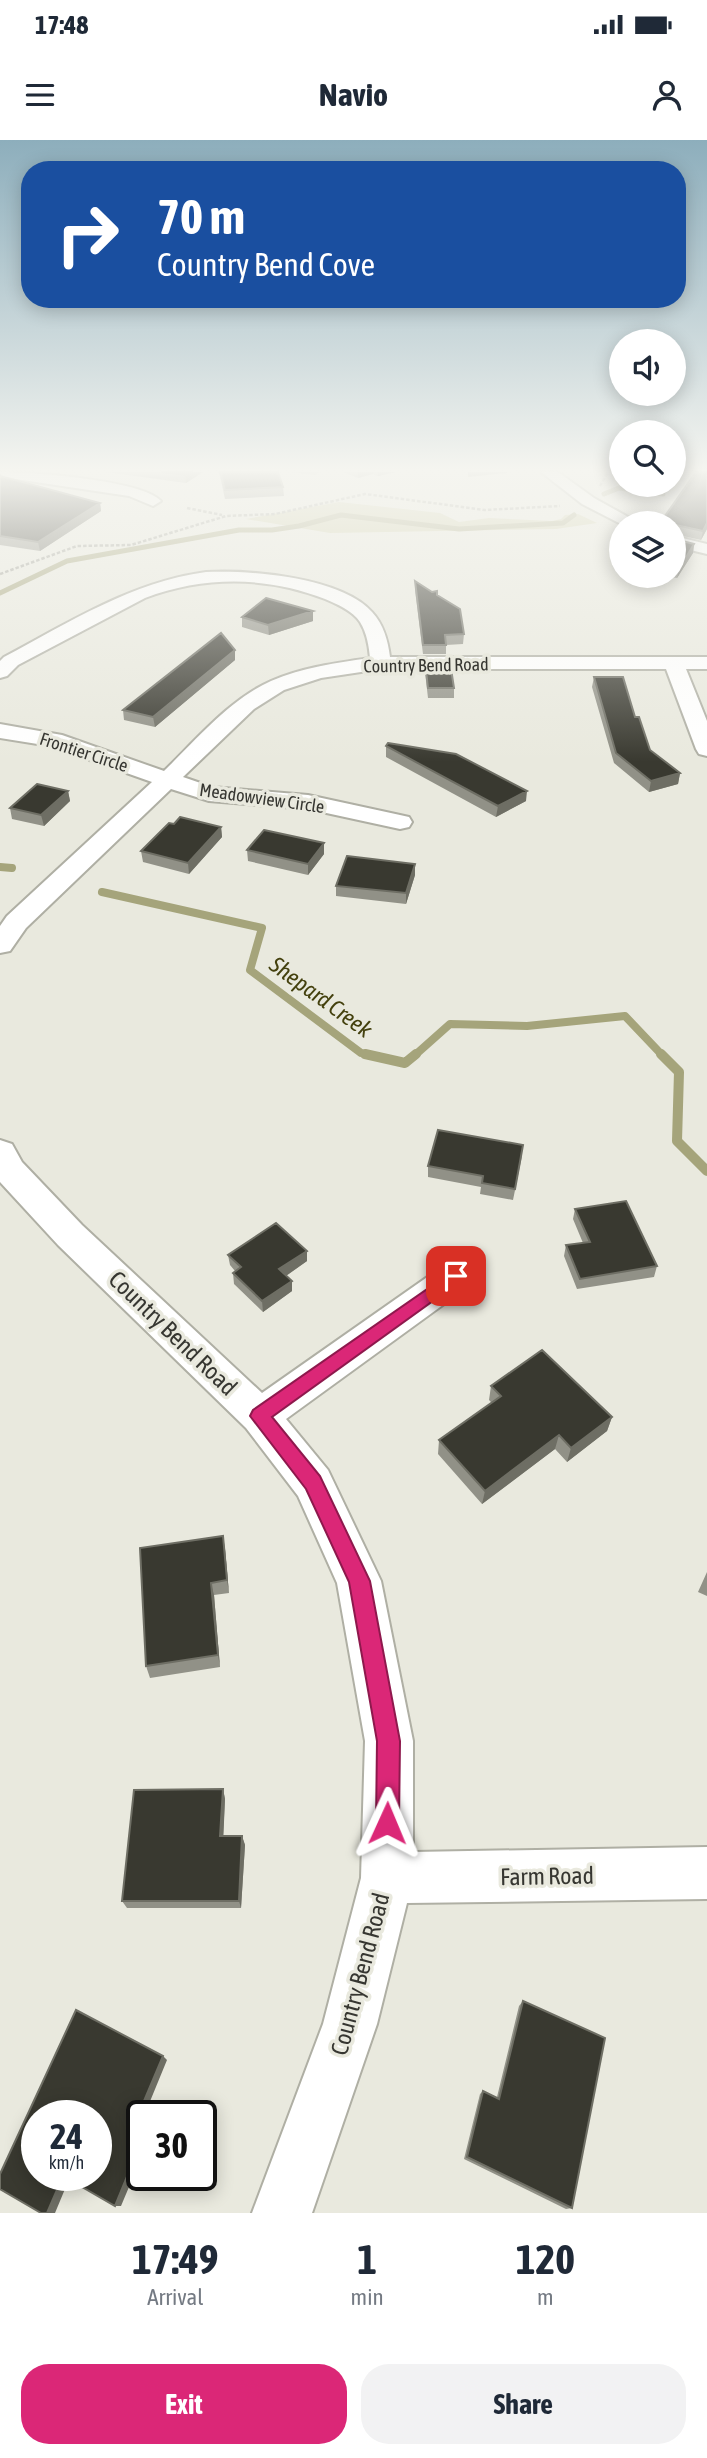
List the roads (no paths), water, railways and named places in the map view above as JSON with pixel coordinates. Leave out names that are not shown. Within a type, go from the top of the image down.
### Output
[{"type":"street","points":[[0,671],[11,662],[140,594],[175,583],[220,577],[265,578],[310,587],[342,599],[366,615],[378,634],[381,663]]},
{"type":"street","name":"Country Bend Road","points":[[0,945],[16,922],[166,780],[247,705],[277,686],[318,672],[381,663],[707,663]]},
{"type":"street","points":[[674,663],[707,749]]},
{"type":"street","name":"Frontier Circle","points":[[0,731],[54,740],[166,780]]},
{"type":"street","name":"Meadowview Circle","points":[[166,780],[209,793],[308,802],[400,822]]},
{"type":"street","name":"Country Bend Road","points":[[0,1152],[9,1170],[70,1235],[260,1416],[313,1483],[359,1581],[389,1741],[387,1878],[350,2024],[282,2213]]},
{"type":"street","points":[[260,1416],[456,1276]]},
{"type":"street","name":"Farm Road","points":[[387,1878],[707,1873]]},
{"type":"waterway","points":[[0,593],[51,569]]},
{"type":"waterway","name":"Shepard Creek","points":[[0,867],[12,868]]},
{"type":"waterway","name":"Shepard Creek","points":[[102,892],[262,928],[250,970],[361,1053],[372,1056]]},
{"type":"waterway","name":"Shepard Creek","points":[[414,1056],[450,1024],[527,1026],[625,1016],[663,1056]]},
{"type":"waterway","name":"Shepard Creek","points":[[365,1054],[405,1063],[416,1054]]},
{"type":"waterway","name":"Shepard Creek","points":[[663,1056],[679,1072],[677,1141],[707,1171]]}]
